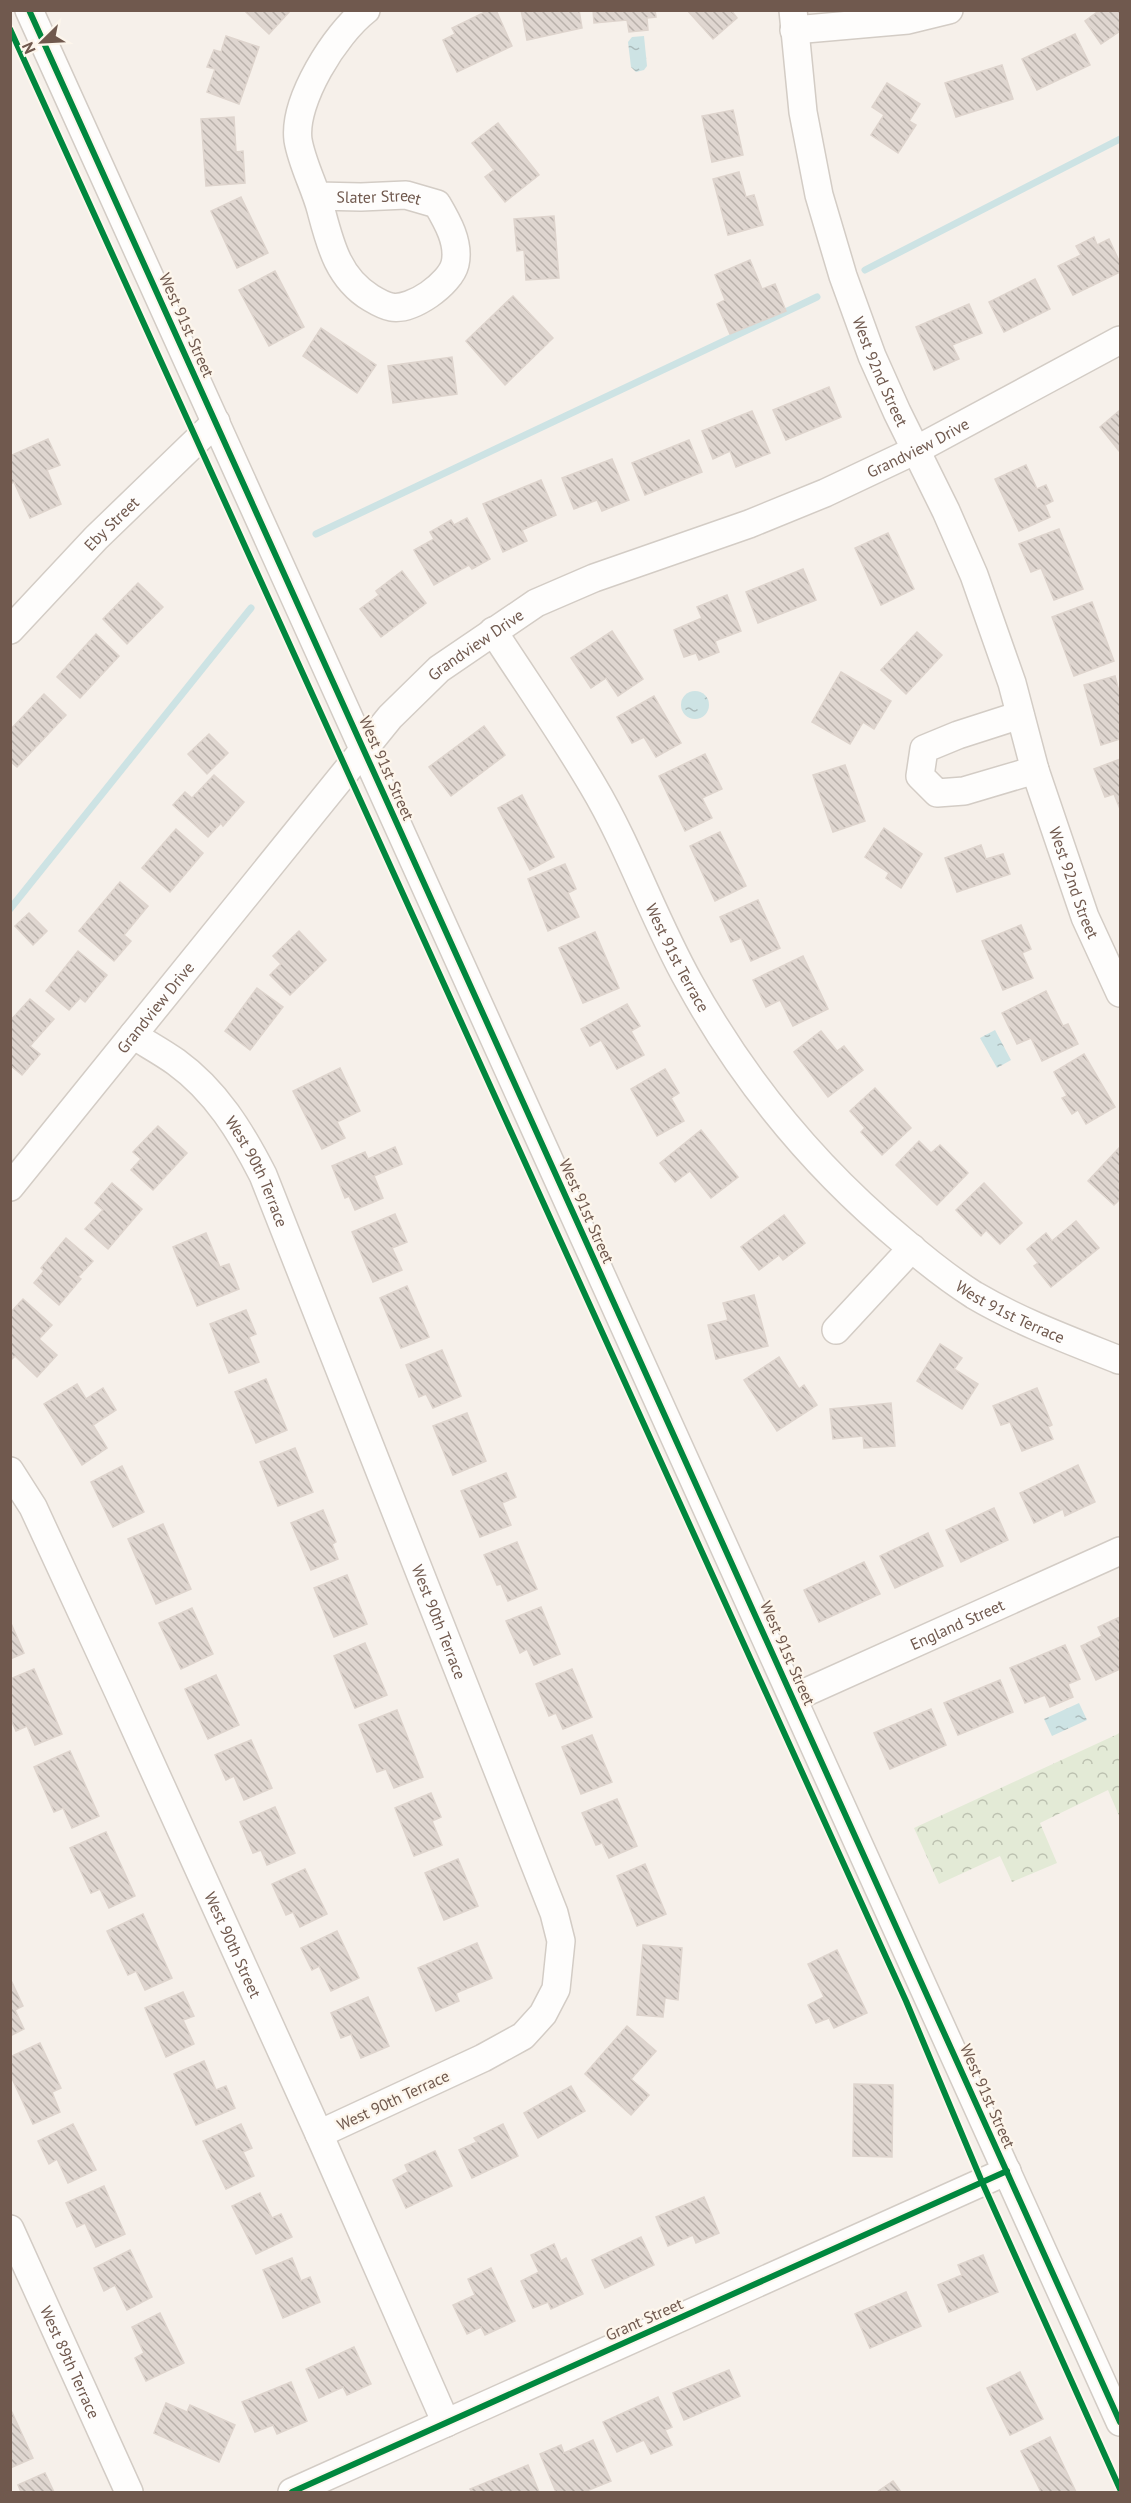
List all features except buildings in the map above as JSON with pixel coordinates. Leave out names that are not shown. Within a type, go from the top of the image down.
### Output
[{"type":"street","name":"West 91st Street","points":[[29,10],[1120,2422]]},
{"type":"street","name":"Slater Street","points":[[317,196],[406,195],[438,204],[453,230],[454,241],[455,263],[444,285],[419,301],[392,308],[370,297],[343,274],[331,249],[317,196],[298,139],[301,116],[322,60],[339,36],[366,10]]},
{"type":"street","points":[[794,20],[908,20],[949,10]]},
{"type":"street","name":"West 92nd Street","points":[[794,20],[803,112],[819,195],[843,276],[872,356],[974,575],[1012,683],[1035,770],[1085,917],[1120,993]]},
{"type":"street","name":"Grandview Drive","points":[[10,1187],[390,717],[439,669],[536,603],[594,578],[771,515],[857,479],[916,450],[1120,340]]},
{"type":"street","name":"Eby Street","points":[[11,625],[96,538],[216,422]]},
{"type":"street","name":"West 91st Terrace","points":[[493,631],[593,786],[622,841],[688,981],[735,1058],[782,1121],[841,1187],[912,1248],[973,1294],[1025,1323],[1120,1361]]},
{"type":"street","points":[[1020,715],[958,735],[924,749],[920,776],[937,793],[964,791],[1035,770]]},
{"type":"street","name":"West 90th Terrace","points":[[133,1035],[177,1063],[216,1099],[243,1135],[263,1175],[554,1913],[561,1941],[556,1989],[543,2014],[523,2036],[483,2058],[320,2134]]},
{"type":"street","points":[[836,1330],[912,1248]]},
{"type":"street","name":"West 90th Street","points":[[10,1472],[33,1507],[320,2134],[446,2423]]},
{"type":"street","name":"England Street","points":[[793,1698],[1120,1551]]},
{"type":"street","name":"Grant Street","points":[[292,2493],[1007,2170]]},
{"type":"street","name":"West 89th Terrace","points":[[10,2229],[129,2493]]},
{"type":"green space","points":[[1120,1733],[1120,1818],[1108,1790],[1040,1823],[1057,1863],[1012,1882],[1000,1856],[939,1884],[914,1828]]},
{"type":"water","points":[[644,36],[647,66],[644,70],[636,72],[631,67],[628,42],[632,37]]},
{"type":"water","points":[[695,691],[705,695],[709,705],[705,715],[695,719],[685,715],[681,705],[685,695]]},
{"type":"water","points":[[995,1030],[1011,1060],[997,1068],[980,1038]]},
{"type":"water","points":[[1079,1703],[1087,1720],[1052,1736],[1044,1719]]},
{"type":"waterway","points":[[865,270],[1120,139]]},
{"type":"waterway","points":[[316,534],[817,297]]},
{"type":"waterway","points":[[10,909],[251,608]]},
{"type":"cycle path","points":[[29,10],[1120,2422]]},
{"type":"cycle path","points":[[10,29],[906,2001],[982,2182],[1120,2489]]},
{"type":"cycle path","points":[[292,2492],[1007,2171]]}]
